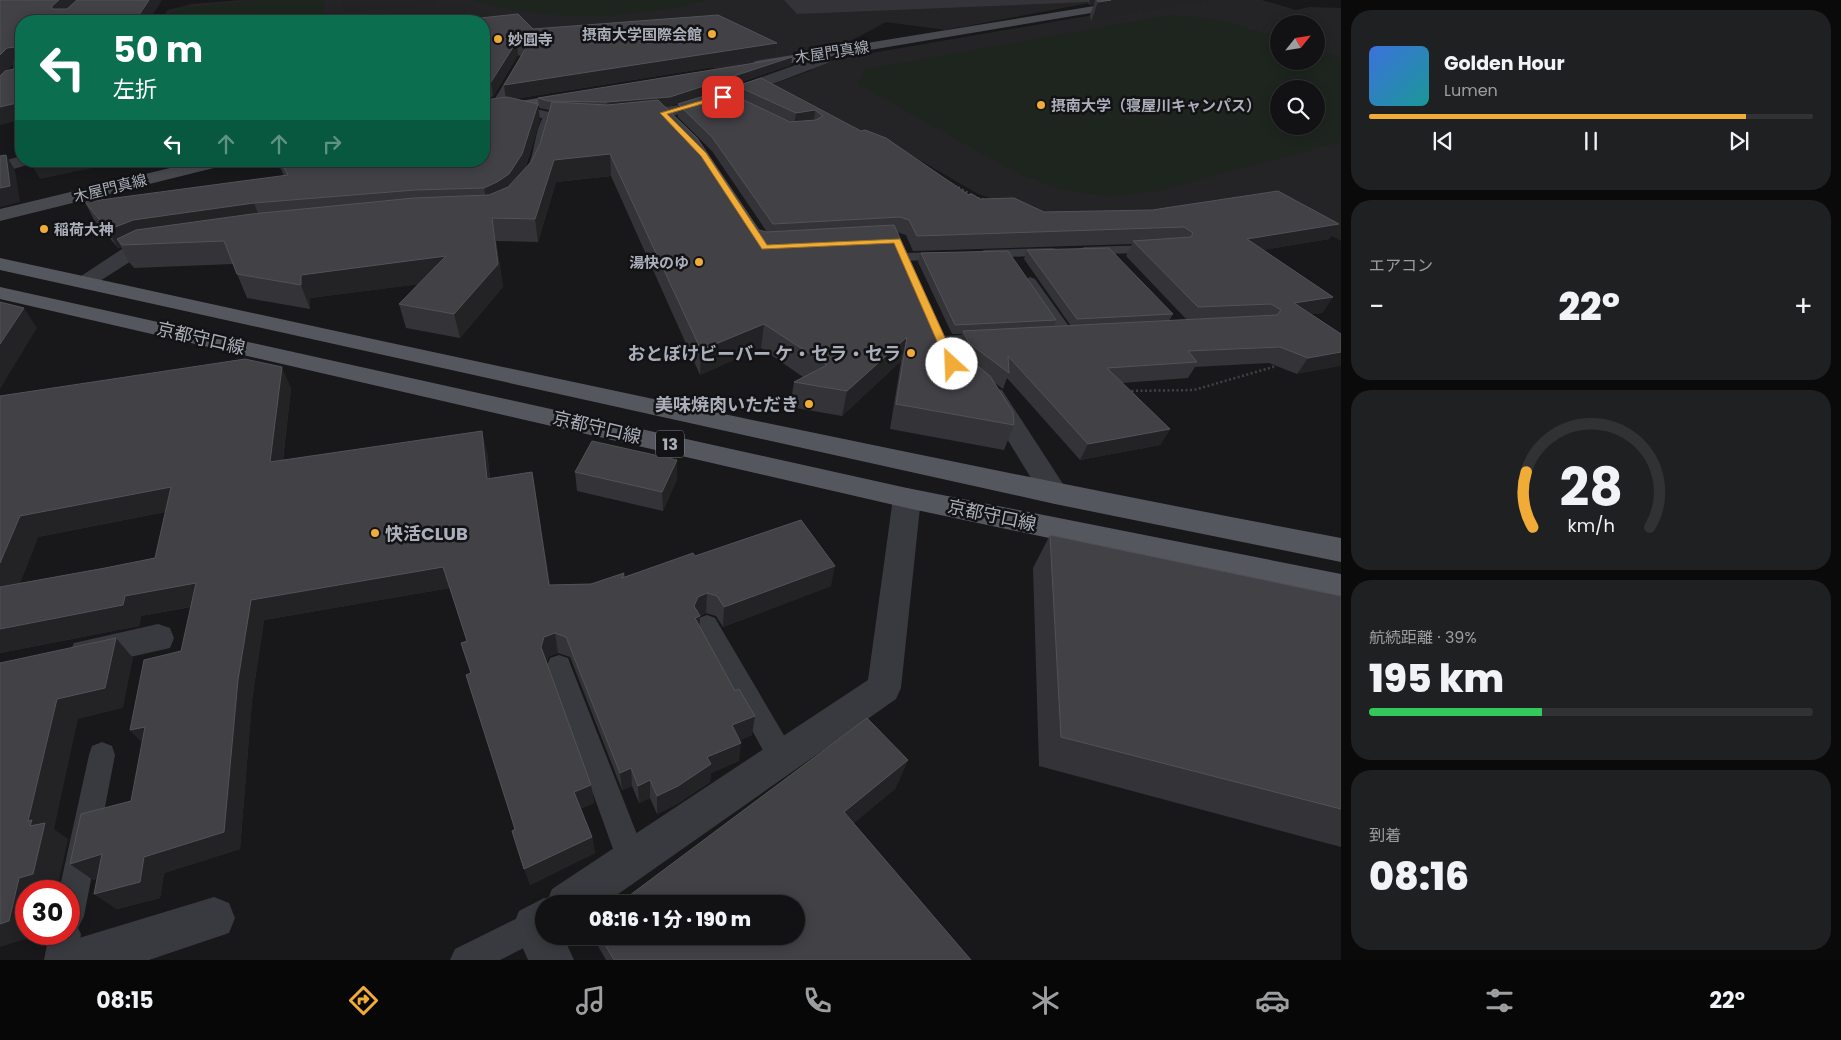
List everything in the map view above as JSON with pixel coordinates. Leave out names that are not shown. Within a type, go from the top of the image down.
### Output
[{"type":"main road","name":"木屋門真線","points":[[745,67],[1151,0]]},
{"type":"main road","points":[[490,110],[590,94]]},
{"type":"main road","name":"木屋門真線","points":[[0,215],[196,167]]},
{"type":"main road","name":"京都守口線","points":[[0,264],[628,404],[1055,494],[1341,550]]},
{"type":"main road","name":"京都守口線","points":[[0,293],[907,498],[1341,588]]},
{"type":"street","points":[[617,117],[668,118],[729,99],[825,59],[822,54]]},
{"type":"street","points":[[490,102],[549,116],[598,118]]},
{"type":"street","points":[[0,168],[15,163]]},
{"type":"street","points":[[85,282],[123,255],[142,246],[178,241]]},
{"type":"street","points":[[932,321],[945,349]]},
{"type":"street","points":[[978,385],[992,395],[1055,494]]},
{"type":"street","points":[[589,895],[632,860],[884,688],[907,498]]},
{"type":"street","points":[[56,658],[158,638]]},
{"type":"street","points":[[79,960],[214,918]]},
{"type":"lane","points":[[490,102],[522,60]]},
{"type":"lane","points":[[525,182],[535,166],[542,130],[549,116]]},
{"type":"lane","points":[[905,258],[1167,248]]},
{"type":"lane","points":[[1110,250],[1123,265]]},
{"type":"lane","points":[[1010,254],[1067,335]]},
{"type":"lane","points":[[1048,336],[1087,334]]},
{"type":"lane","points":[[945,349],[1000,339]]},
{"type":"lane","points":[[707,625],[782,758]]},
{"type":"lane","points":[[559,666],[632,860]]},
{"type":"lane","points":[[76,880],[102,755]]},
{"type":"lane","points":[[466,960],[535,933]]},
{"type":"lane","points":[[60,960],[63,945]]},
{"type":"shaded area","points":[[242,0],[1106,0],[945,30],[886,22],[836,49],[715,69],[638,29],[536,42],[490,23],[490,15],[163,15],[168,10],[192,4]]},
{"type":"shaded area","points":[[256,0],[325,0],[323,15],[170,15],[181,8]]},
{"type":"shaded area","points":[[471,0],[709,0],[653,11],[590,16],[526,12]]},
{"type":"shaded area","name":"摂南大学（寝屋川キャンパス）","points":[[1180,0],[1262,0],[1296,10],[1309,7],[1341,8],[1341,241],[1272,203],[1058,220],[978,194],[892,144],[833,121],[768,86],[810,71],[824,62]]},
{"type":"shaded area","name":"摂南大学（寝屋川キャンパス）","points":[[1170,15],[1217,19],[1270,35],[1270,70],[1325,70],[1325,53],[1341,58],[1341,142],[1158,191],[1108,197],[1058,189],[1015,172],[858,84],[865,69]]},
{"type":"building","points":[[0,0],[59,0],[52,6],[52,9],[67,9],[77,0],[149,0],[139,15],[15,15],[15,47],[7,48],[0,55]]},
{"type":"building","points":[[518,14],[533,29],[718,15],[777,43],[504,85],[527,46],[526,43],[517,41],[490,82],[490,17]]},
{"type":"building","points":[[15,47],[15,103],[0,107],[0,76],[5,71],[14,69]]},
{"type":"building","points":[[792,57],[670,97],[607,102],[548,101],[538,98]]},
{"type":"building","points":[[761,78],[861,131],[865,130],[886,138],[969,195],[972,194],[980,199],[1014,198],[1044,212],[1152,210],[1278,191],[1339,224],[1247,239],[1333,297],[1294,303],[1341,334],[1341,352],[1308,358],[1280,347],[1188,351],[1197,362],[1107,368],[1170,429],[1088,444],[1008,356],[1009,373],[969,343],[963,331],[1277,315],[1281,310],[1271,304],[1198,307],[1133,241],[1191,237],[1193,233],[1184,227],[917,236],[909,220],[900,217],[773,224],[712,137],[678,104],[723,90],[790,122],[816,120],[823,116],[815,110],[796,113],[737,86]]},
{"type":"building","points":[[507,97],[538,104],[522,154],[509,174],[484,188],[415,190],[254,203],[133,220],[108,230],[85,202],[288,175],[283,167],[490,167],[490,99]]},
{"type":"building","points":[[658,100],[697,138],[759,230],[767,232],[894,225],[946,340],[990,376],[1013,412],[1014,425],[896,404],[907,337],[847,391],[794,382],[827,365],[764,324],[701,350],[610,154],[554,160],[535,219],[492,218],[498,264],[454,314],[399,304],[446,256],[301,275],[301,285],[237,274],[224,241],[122,245],[117,239],[136,230],[252,214],[414,198],[489,195],[508,187],[531,162],[540,144],[552,102],[607,105]]},
{"type":"building","points":[[6,155],[10,186],[0,188],[0,156]]},
{"type":"building","points":[[1109,248],[1173,314],[1077,319],[1027,250]]},
{"type":"building","points":[[1008,251],[1056,320],[955,325],[921,253]]},
{"type":"building","points":[[0,302],[24,308],[0,344]]},
{"type":"building","points":[[245,359],[282,367],[270,462],[482,431],[487,479],[532,472],[549,585],[591,584],[624,573],[622,578],[693,553],[695,556],[801,520],[835,566],[724,607],[717,596],[707,593],[698,597],[694,606],[700,616],[695,618],[735,691],[739,689],[755,716],[732,725],[741,743],[707,757],[711,764],[678,786],[657,796],[650,780],[638,786],[631,768],[620,773],[566,637],[555,633],[544,637],[541,647],[591,785],[574,792],[592,837],[524,869],[512,831],[515,829],[466,675],[471,673],[461,643],[467,641],[443,567],[251,600],[238,680],[224,832],[144,857],[140,882],[94,894],[102,854],[70,864],[81,814],[131,801],[145,727],[130,730],[144,660],[181,651],[196,583],[125,596],[123,605],[0,629],[0,587],[155,558],[171,487],[20,516],[0,563],[0,396]]},
{"type":"building","points":[[592,441],[677,460],[662,492],[575,472]]},
{"type":"building","points":[[1050,535],[1341,596],[1341,809],[1061,737]]},
{"type":"building","points":[[116,638],[105,688],[57,699],[28,821],[32,820],[30,826],[45,823],[33,874],[15,880],[15,895],[9,921],[0,924],[0,663]]},
{"type":"building","points":[[867,718],[908,760],[844,812],[971,960],[614,960],[605,945],[805,945],[805,895],[630,895]]},
{"type":"place","name":"摂南大学国際会館","points":[[712,34]]},
{"type":"place","name":"妙圓寺","points":[[498,39]]},
{"type":"place","name":"摂南大学（寝屋川キャンパス）","points":[[1041,105]]},
{"type":"place","name":"稲荷大神","points":[[44,229]]},
{"type":"place","name":"湯快のゆ","points":[[699,262]]},
{"type":"place","name":"おとぼけビーバー ケ・セラ・セラ","points":[[911,353]]},
{"type":"place","name":"美味焼肉いただき","points":[[809,404]]},
{"type":"place","name":"快活CLUB","points":[[375,533]]},
{"type":"route","points":[[723,97],[663,113],[704,154],[765,247],[897,240],[952,364]]}]
